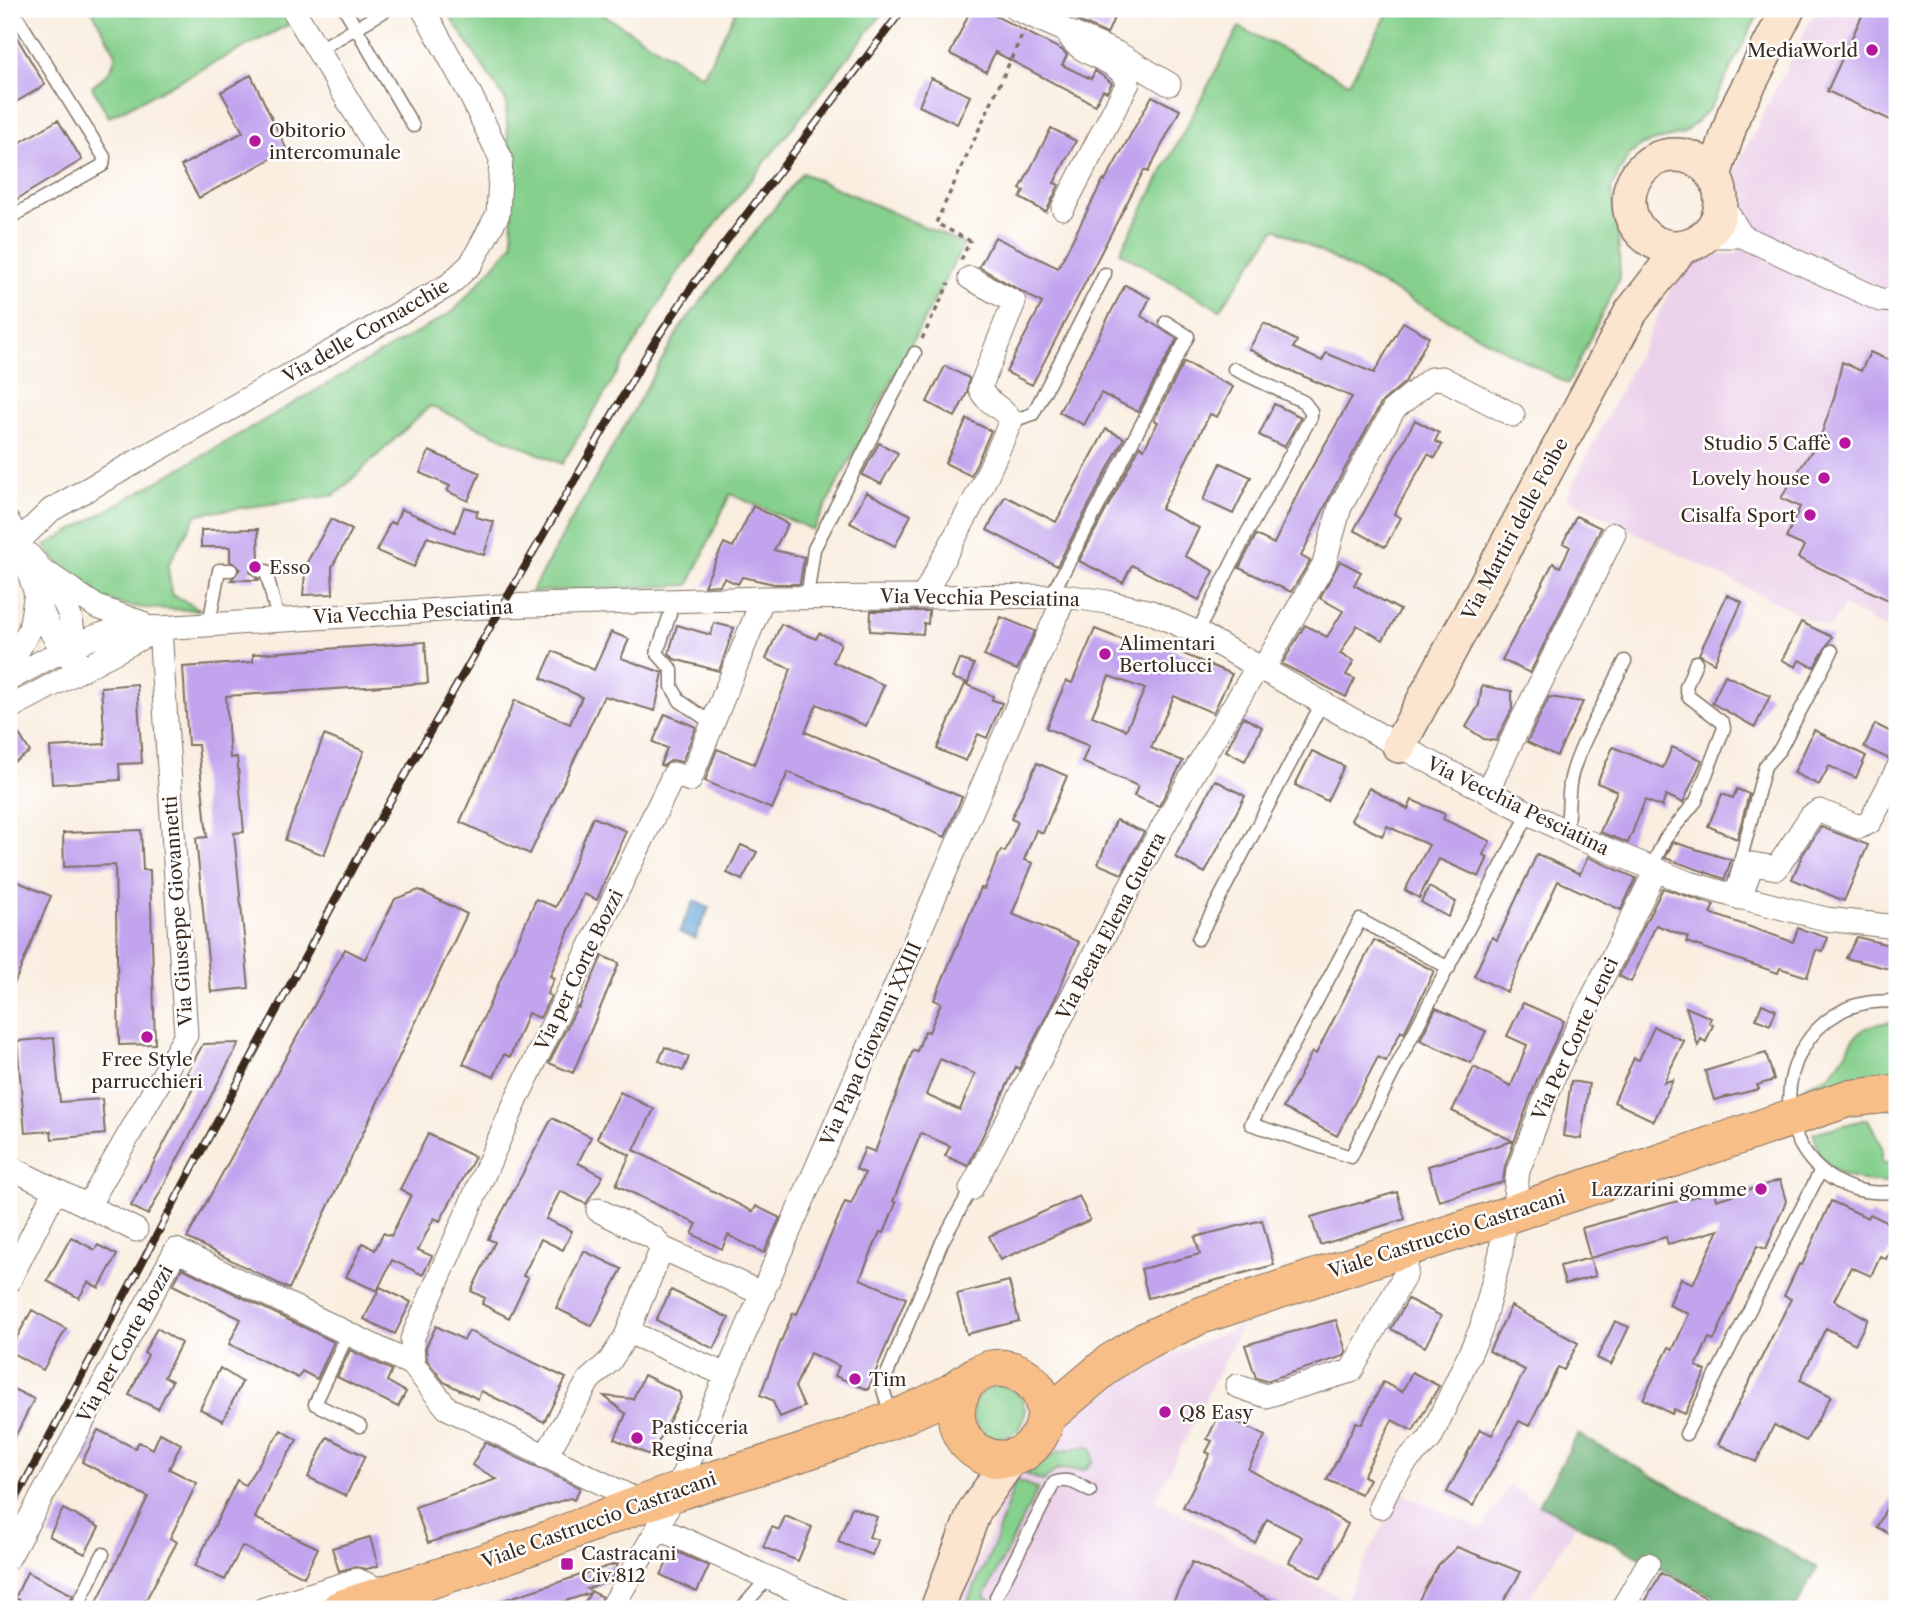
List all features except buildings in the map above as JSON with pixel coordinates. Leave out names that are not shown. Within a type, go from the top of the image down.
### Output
[{"type":"main road","name":"Viale Castruccio Castracani","points":[[858,1433],[962,1434],[989,1457],[1012,1457],[1026,1450],[1037,1439],[1045,1419],[1111,1362],[1145,1341],[1199,1316],[1508,1215],[1789,1117],[1846,1099],[1897,1093]]},
{"type":"main road","name":"Viale Castruccio Castracani","points":[[340,1609],[386,1601],[545,1541],[659,1508],[858,1433],[966,1383],[978,1374],[999,1369],[1021,1373],[1033,1382],[1111,1362]]},
{"type":"main road","points":[[1033,1382],[1041,1393],[1045,1419]]},
{"type":"main road","points":[[962,1434],[955,1408],[966,1383]]},
{"type":"street","points":[[293,9],[376,147]]},
{"type":"street","name":"Via delle Cornacchie","points":[[17,538],[51,510],[449,285],[471,264],[498,214],[501,159],[470,94],[423,9]]},
{"type":"street","points":[[1694,242],[1714,226],[1718,189],[1734,114],[1788,9]]},
{"type":"street","points":[[1023,12],[1064,23],[1169,84]]},
{"type":"street","points":[[1063,208],[1128,83],[1121,71],[1072,42],[1064,23]]},
{"type":"street","points":[[1684,156],[1734,114]]},
{"type":"street","points":[[1742,236],[1718,189],[1695,159],[1669,155],[1655,159],[1634,180],[1629,208],[1633,222],[1642,234],[1667,247],[1742,236],[1880,300],[1897,301]]},
{"type":"street","name":"Via Martiri delle Foibe","points":[[1631,312],[1642,234]]},
{"type":"street","name":"Via Martiri delle Foibe","points":[[1399,746],[1631,312],[1694,242]]},
{"type":"street","points":[[923,597],[1009,433],[1012,421],[1006,411],[984,398],[980,388],[1014,302],[958,277]]},
{"type":"street","name":"Via Beata Elena Guerra","points":[[971,1189],[1111,923],[1227,714],[1260,668],[1324,564],[1340,507],[1394,409],[1404,398],[1431,379],[1442,378],[1513,415]]},
{"type":"street","points":[[1487,792],[1615,534]]},
{"type":"street","points":[[17,538],[42,570],[70,617],[67,648]]},
{"type":"street","points":[[17,538],[48,629],[67,648],[80,668]]},
{"type":"street","points":[[42,570],[97,607],[160,628]]},
{"type":"street","points":[[9,666],[30,629],[34,593]]},
{"type":"street","name":"Via Vecchia Pesciatina","points":[[9,679],[67,648],[119,628],[160,628],[502,606],[763,598],[1058,596],[1151,612],[1197,634],[1487,792],[1566,832],[1653,869],[1735,897],[1826,919],[1897,927]]},
{"type":"street","name":"Via Papa Giovanni XXIII","points":[[611,1609],[763,1294],[1058,596]]},
{"type":"street","name":"Via per Corte Bozzi","points":[[412,1365],[412,1339],[518,1096],[674,774],[690,780],[763,598]]},
{"type":"street","points":[[9,708],[80,668],[160,628]]},
{"type":"street","name":"Via Giuseppe Giovannetti","points":[[88,1206],[186,1035],[160,628]]},
{"type":"street","points":[[1735,897],[1752,864],[1777,868],[1811,816],[1820,811],[1859,827],[1870,822],[1897,770]]},
{"type":"street","name":"Via Per Corte Lenci","points":[[1380,1507],[1390,1484],[1408,1459],[1430,1439],[1481,1329],[1518,1171],[1556,1071],[1653,869]]},
{"type":"street","points":[[9,1167],[136,1230]]},
{"type":"street","points":[[9,1281],[55,1190]]},
{"type":"street","points":[[598,1210],[654,1238],[662,1248],[763,1294]]},
{"type":"street","points":[[545,1457],[589,1380],[610,1360],[626,1336],[662,1248]]},
{"type":"street","points":[[1237,1386],[1266,1396],[1351,1371],[1406,1273],[1407,1248]]},
{"type":"street","name":"Via per Corte Bozzi","points":[[9,1557],[176,1250],[412,1365],[447,1408],[545,1457],[659,1508],[806,1603],[837,1609]]},
{"type":"street","points":[[626,1336],[633,1334],[726,1375]]},
{"type":"street","points":[[962,1434],[975,1510]]},
{"type":"street","points":[[937,1609],[975,1510],[1012,1457]]},
{"type":"street","points":[[1622,1609],[1648,1564]]},
{"type":"street","points":[[264,1609],[357,1580],[386,1601]]},
{"type":"lane","points":[[9,218],[103,165],[104,157],[12,9]]},
{"type":"lane","points":[[345,9],[413,126]]},
{"type":"lane","points":[[318,50],[357,30],[388,9]]},
{"type":"lane","points":[[1012,421],[1033,414],[1105,274]]},
{"type":"lane","points":[[1058,596],[1188,337],[1166,322]]},
{"type":"lane","points":[[807,598],[814,549],[915,353]]},
{"type":"lane","points":[[1197,634],[1246,535],[1311,417],[1311,411],[1304,402],[1234,369]]},
{"type":"lane","points":[[209,624],[219,570],[230,570]]},
{"type":"lane","points":[[259,571],[266,571],[278,620]]},
{"type":"lane","points":[[670,601],[670,614],[657,653],[672,670],[672,687],[680,701],[713,724]]},
{"type":"lane","points":[[1735,897],[1765,766],[1780,749],[1832,651]]},
{"type":"lane","points":[[1566,832],[1570,818],[1566,804],[1572,772],[1625,661]]},
{"type":"lane","points":[[1653,869],[1665,839],[1696,801],[1724,727],[1723,723],[1688,696],[1686,687],[1696,662]]},
{"type":"lane","points":[[1198,939],[1322,703]]},
{"type":"lane","points":[[1449,968],[1360,920],[1251,1124],[1351,1157],[1397,1061],[1449,968],[1529,813]]},
{"type":"lane","points":[[1897,1001],[1872,1002],[1841,1011],[1815,1029],[1797,1055],[1788,1085],[1789,1117],[1806,1155],[1821,1170],[1844,1185],[1872,1193],[1897,1192]]},
{"type":"lane","points":[[1686,1434],[1821,1170]]},
{"type":"lane","points":[[892,1418],[882,1386],[942,1242],[971,1189]]},
{"type":"lane","points":[[348,1334],[315,1404],[360,1426]]},
{"type":"lane","points":[[996,1597],[1054,1483],[1070,1481],[1090,1491]]},
{"type":"lane","points":[[76,1609],[103,1554]]},
{"type":"lane","points":[[741,1609],[768,1578]]},
{"type":"path","points":[[915,353],[958,277],[970,241],[936,223],[1023,12]]},
{"type":"shaded area","points":[[1816,9],[1897,9],[1897,634],[1844,606],[1829,629],[1566,498],[1682,268],[1711,255],[1738,254],[1748,232],[1733,210],[1733,174]]},
{"type":"shaded area","points":[[1242,1325],[1155,1500],[1345,1600],[1400,1493],[1482,1529],[1509,1486],[1576,1525],[1522,1609],[955,1609],[993,1529],[1007,1478],[1078,1401],[1100,1385]]},
{"type":"green space","points":[[91,9],[284,9],[292,23],[109,117],[92,87],[111,70],[116,54]]},
{"type":"green space","points":[[445,9],[594,9],[703,76],[737,9],[886,9],[679,271],[562,464],[430,406],[335,495],[197,514],[168,565],[171,594],[201,610],[131,606],[96,595],[62,568],[45,546],[454,311],[513,244],[506,101]]},
{"type":"green space","points":[[1390,9],[1761,9],[1710,109],[1684,133],[1642,145],[1628,156],[1611,189],[1618,230],[1620,277],[1568,384],[1276,228],[1220,310],[1120,252],[1239,27],[1349,83]]},
{"type":"green space","points":[[802,173],[964,244],[813,530],[730,494],[689,585],[531,592],[680,328]]},
{"type":"green space","points":[[1897,1022],[1897,1075],[1841,1083],[1807,1093],[1802,1088],[1828,1076],[1861,1031],[1881,1023]]},
{"type":"green space","points":[[1868,1119],[1882,1146],[1882,1163],[1897,1162],[1897,1183],[1848,1177],[1830,1167],[1820,1154],[1813,1133]]},
{"type":"green space","points":[[999,1386],[1009,1388],[1017,1394],[1023,1402],[1023,1422],[1017,1430],[1009,1436],[999,1438],[989,1436],[981,1430],[975,1422],[973,1412],[975,1402],[981,1394],[989,1388]]},
{"type":"green space","points":[[1578,1434],[1817,1568],[1795,1609],[1737,1609],[1539,1504]]},
{"type":"green space","points":[[1088,1446],[1092,1451],[1093,1461],[1085,1470],[1057,1469],[1043,1481],[1026,1474],[1057,1452]]},
{"type":"green space","points":[[1016,1480],[1038,1489],[984,1597],[1003,1607],[964,1609],[992,1550]]},
{"type":"water","points":[[694,901],[709,908],[695,939],[679,932]]},
{"type":"railway","points":[[9,1512],[362,850],[650,349],[695,282],[903,9]]},
{"type":"place","name":"MediaWorld","points":[[1872,50]]},
{"type":"place","name":"Obitorio intercomunale","points":[[255,141]]},
{"type":"place","name":"Studio 5 Caffè","points":[[1845,443]]},
{"type":"place","name":"Lovely house","points":[[1824,478]]},
{"type":"place","name":"Cisalfa Sport","points":[[1810,515]]},
{"type":"place","name":"Esso","points":[[255,567]]},
{"type":"place","name":"Alimentari Bertolucci","points":[[1105,654]]},
{"type":"place","name":"Free Style parrucchieri","points":[[147,1037]]},
{"type":"place","name":"Lazzarini gomme","points":[[1761,1189]]},
{"type":"place","name":"Tim","points":[[855,1379]]},
{"type":"place","name":"Q8 Easy","points":[[1165,1412]]},
{"type":"place","name":"Pasticceria Regina","points":[[637,1438]]},
{"type":"place","name":"Castracani Civ.812","points":[[567,1564]]}]
